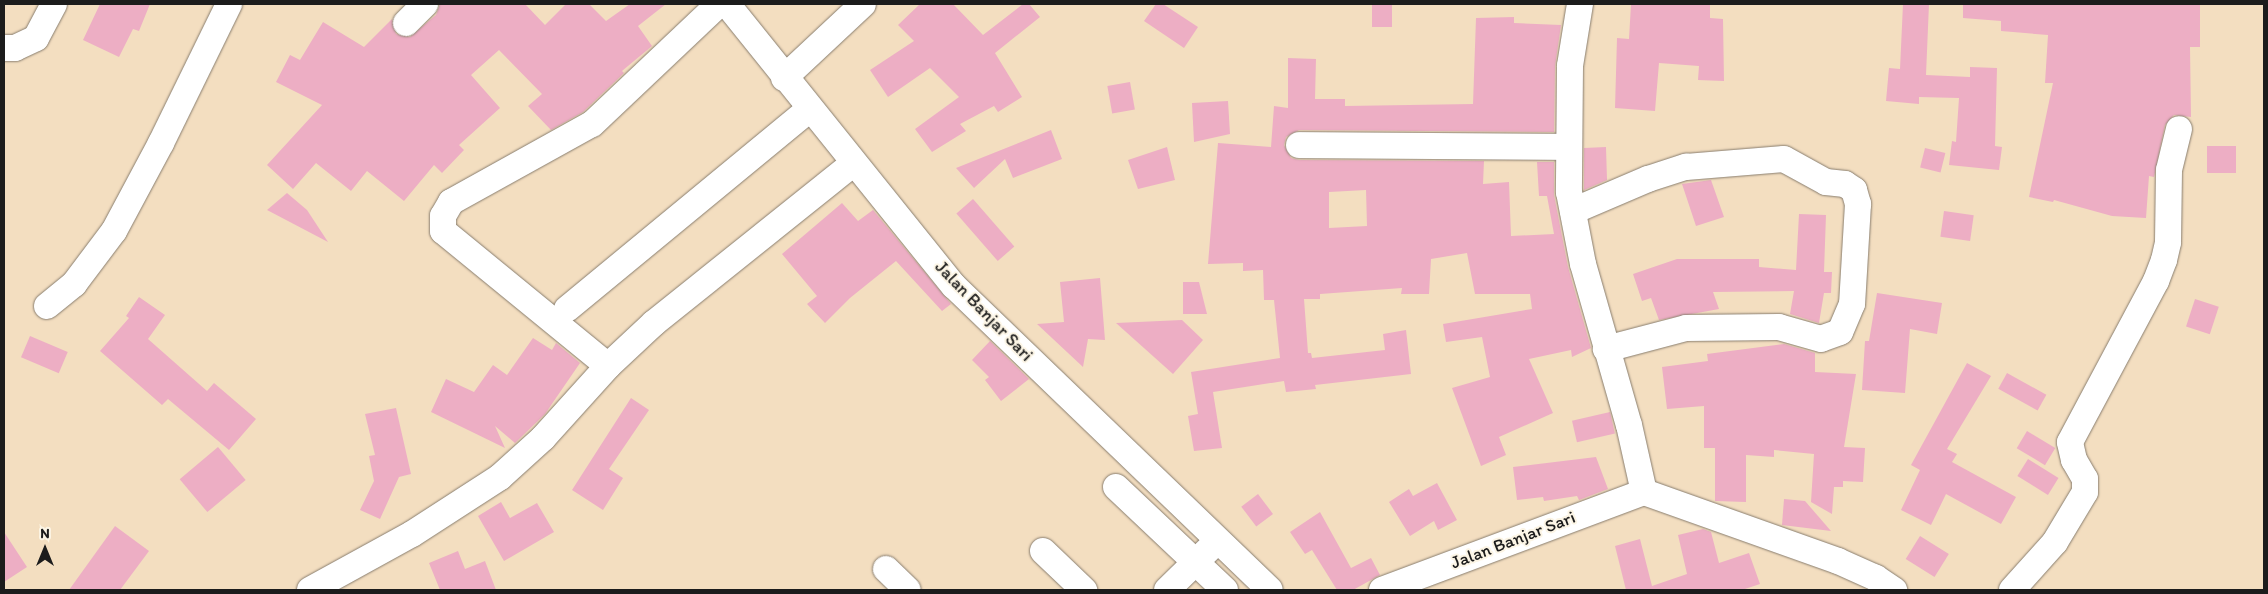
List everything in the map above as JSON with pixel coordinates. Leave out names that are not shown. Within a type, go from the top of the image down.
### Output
[{"type":"street","points":[[4,48],[15,48],[36,38],[54,4]]},
{"type":"street","points":[[47,306],[85,271],[114,230],[161,143],[229,4]]},
{"type":"street","points":[[406,23],[424,4]]},
{"type":"street","points":[[608,366],[443,231],[443,216],[452,202],[592,124],[719,4]]},
{"type":"street","name":"Jalan Banjar Sari","points":[[727,4],[784,78],[954,286],[1270,590]]},
{"type":"street","points":[[784,78],[863,4]]},
{"type":"street","points":[[1580,4],[1570,66],[1567,147],[1573,211],[1583,264],[1629,425],[1644,492],[1838,561],[1876,578],[1894,590]]},
{"type":"street","points":[[567,309],[810,109]]},
{"type":"street","points":[[2012,590],[2055,542],[2085,492],[2085,479],[2074,460],[2070,442],[2148,297],[2164,260],[2168,242],[2169,170],[2179,129]]},
{"type":"street","points":[[1299,145],[1567,147]]},
{"type":"street","points":[[1573,211],[1648,179],[1686,167],[1784,159],[1826,182],[1845,184],[1854,190],[1858,204],[1852,304],[1840,332],[1821,339],[1778,327],[1686,328],[1606,349]]},
{"type":"street","points":[[310,590],[412,534],[500,477],[544,438],[608,366],[654,323],[854,162]]},
{"type":"street","points":[[1116,487],[1225,590]]},
{"type":"street","name":"Jalan Banjar Sari","points":[[1382,590],[1644,492]]},
{"type":"street","points":[[1167,590],[1218,540]]},
{"type":"street","points":[[1043,551],[1084,590]]},
{"type":"street","points":[[886,569],[908,590]]},
{"type":"building","points":[[100,4],[150,4],[139,31],[133,29],[119,57],[83,40]]},
{"type":"building","points":[[440,4],[525,4],[545,25],[566,4],[589,4],[606,21],[630,4],[666,4],[638,26],[652,46],[622,71],[624,73],[583,112],[551,130],[528,106],[542,94],[499,50],[471,75],[500,108],[459,145],[464,150],[442,173],[434,165],[404,201],[367,171],[351,191],[316,163],[293,189],[267,165],[322,105],[276,82],[290,55],[300,60],[323,22],[364,47],[392,19],[396,34],[410,37],[436,15]]},
{"type":"building","points":[[920,4],[953,4],[983,35],[1023,4],[1029,4],[1040,17],[995,53],[1022,97],[998,112],[994,106],[960,124],[966,131],[932,152],[915,129],[959,97],[930,68],[888,97],[870,70],[914,41],[898,25]]},
{"type":"building","points":[[1156,4],[1163,4],[1198,27],[1184,48],[1144,21]]},
{"type":"building","points":[[1372,4],[1392,4],[1392,27],[1372,27]]},
{"type":"building","points":[[1631,4],[1710,4],[1710,18],[1723,19],[1724,81],[1698,80],[1699,66],[1659,63],[1655,111],[1615,108],[1617,38],[1629,39]]},
{"type":"building","points":[[1903,4],[1929,4],[1926,75],[1970,77],[1970,67],[1997,68],[1995,146],[2002,147],[1999,170],[1949,165],[1952,141],[1956,142],[1959,98],[1919,97],[1919,104],[1886,101],[1889,68],[1900,69]]},
{"type":"building","points":[[1963,4],[2200,4],[2200,47],[2190,47],[2191,117],[2174,115],[2165,125],[2154,177],[2149,176],[2146,218],[2112,216],[2054,200],[2053,202],[2029,197],[2053,83],[2045,83],[2048,35],[2001,31],[2001,21],[1963,18]]},
{"type":"building","points":[[1514,17],[1514,23],[1561,25],[1555,66],[1554,132],[1299,130],[1286,137],[1284,145],[1291,158],[1299,160],[1484,161],[1483,184],[1509,182],[1511,236],[1554,234],[1547,196],[1539,196],[1537,162],[1554,162],[1554,195],[1568,267],[1591,348],[1572,357],[1571,350],[1529,359],[1553,413],[1499,437],[1506,455],[1481,466],[1452,388],[1490,377],[1482,337],[1446,342],[1443,324],[1532,309],[1530,294],[1475,294],[1467,253],[1431,259],[1429,294],[1401,294],[1402,288],[1320,294],[1320,299],[1304,299],[1308,353],[1311,353],[1312,358],[1385,350],[1383,334],[1406,330],[1411,374],[1315,385],[1316,389],[1286,392],[1284,381],[1213,392],[1222,448],[1194,451],[1188,416],[1198,414],[1191,372],[1280,358],[1274,300],[1264,300],[1263,270],[1243,271],[1243,263],[1208,264],[1218,143],[1271,147],[1274,106],[1288,108],[1288,58],[1316,59],[1315,99],[1345,99],[1345,106],[1473,104],[1476,18]],"holes":[[[1366,190],[1367,226],[1329,228],[1329,192]]]},
{"type":"building","points":[[1130,82],[1135,110],[1112,114],[1107,86]]},
{"type":"building","points":[[1228,101],[1230,134],[1194,142],[1192,103]]},
{"type":"building","points":[[1051,130],[1062,159],[1013,178],[1005,159],[974,188],[956,168]]},
{"type":"building","points":[[2207,146],[2236,146],[2236,173],[2207,173]]},
{"type":"building","points":[[1167,147],[1175,180],[1138,189],[1128,160]]},
{"type":"building","points":[[1606,147],[1607,180],[1584,190],[1584,148]]},
{"type":"building","points":[[1925,148],[1945,153],[1941,172],[1920,167]]},
{"type":"building","points":[[1711,180],[1724,217],[1696,226],[1682,184]]},
{"type":"building","points":[[287,193],[307,210],[328,242],[267,210]]},
{"type":"building","points":[[973,199],[1014,247],[998,261],[956,213]]},
{"type":"building","points":[[842,203],[858,221],[873,210],[951,304],[942,311],[896,261],[850,298],[825,323],[807,304],[817,296],[782,254]]},
{"type":"building","points":[[1944,211],[1974,215],[1970,241],[1940,237]]},
{"type":"building","points":[[1799,214],[1826,215],[1824,272],[1832,272],[1831,293],[1824,293],[1819,323],[1790,314],[1794,291],[1713,292],[1719,309],[1659,320],[1651,298],[1642,301],[1633,274],[1677,259],[1759,259],[1759,267],[1796,270]]},
{"type":"building","points":[[1100,278],[1105,340],[1088,339],[1083,367],[1037,324],[1064,322],[1060,282]]},
{"type":"building","points":[[1183,282],[1199,282],[1207,314],[1183,314]]},
{"type":"building","points":[[1877,293],[1942,303],[1937,334],[1910,329],[1905,393],[1862,390],[1865,341],[1869,341]]},
{"type":"building","points":[[139,297],[165,315],[148,339],[207,391],[214,383],[256,419],[229,450],[168,399],[162,405],[100,351],[129,318],[126,316]]},
{"type":"building","points":[[2195,299],[2219,307],[2210,334],[2186,327]]},
{"type":"building","points":[[1182,320],[1203,340],[1173,374],[1116,323]]},
{"type":"building","points":[[30,336],[68,352],[59,373],[21,357]]},
{"type":"building","points":[[533,338],[552,350],[556,343],[580,363],[545,414],[515,443],[495,426],[505,448],[431,412],[446,379],[474,392],[493,365],[507,375]]},
{"type":"building","points":[[990,341],[1029,379],[1001,401],[985,380],[989,377],[972,360]]},
{"type":"building","points":[[1784,344],[1815,353],[1815,372],[1856,374],[1844,447],[1865,448],[1863,482],[1843,481],[1843,487],[1834,487],[1832,514],[1811,502],[1814,454],[1774,450],[1774,457],[1746,455],[1746,502],[1715,501],[1715,448],[1704,448],[1704,406],[1667,409],[1662,367],[1708,361],[1707,354]]},
{"type":"building","points":[[1967,363],[1991,376],[1947,449],[1957,454],[1952,462],[2016,497],[2001,524],[1946,494],[1931,525],[1901,510],[1920,470],[1911,465]]},
{"type":"building","points":[[2007,373],[2046,395],[2038,411],[1998,389]]},
{"type":"building","points":[[631,398],[649,410],[609,469],[623,478],[603,510],[572,490]]},
{"type":"building","points":[[396,408],[411,474],[399,477],[380,519],[360,510],[374,481],[369,456],[375,455],[365,414]]},
{"type":"building","points":[[1610,412],[1615,433],[1577,442],[1572,421]]},
{"type":"building","points":[[2027,431],[2055,448],[2045,465],[2017,448]]},
{"type":"building","points":[[218,447],[246,480],[207,512],[180,479]]},
{"type":"building","points":[[1596,457],[1608,489],[1579,500],[1577,496],[1544,501],[1543,497],[1517,500],[1513,467]]},
{"type":"building","points":[[2028,459],[2059,478],[2048,495],[2017,476]]},
{"type":"building","points":[[1437,483],[1457,520],[1438,530],[1434,521],[1410,536],[1389,502],[1409,489],[1413,496]]},
{"type":"building","points":[[1258,494],[1273,514],[1256,527],[1241,507]]},
{"type":"building","points":[[1784,499],[1805,501],[1831,531],[1782,525]]},
{"type":"building","points":[[501,502],[510,518],[537,503],[554,532],[504,561],[478,516]]},
{"type":"building","points":[[1320,512],[1351,568],[1371,558],[1380,575],[1353,590],[1337,590],[1312,550],[1305,554],[1290,532]]},
{"type":"building","points":[[115,526],[149,551],[120,590],[69,590]]},
{"type":"building","points":[[1703,529],[1711,532],[1719,563],[1749,553],[1760,584],[1742,590],[1626,590],[1615,546],[1640,539],[1652,586],[1687,574],[1678,535]]},
{"type":"building","points":[[4,532],[27,567],[4,582]]},
{"type":"building","points":[[1920,536],[1949,554],[1935,577],[1906,559]]},
{"type":"building","points":[[458,551],[465,569],[485,561],[496,590],[440,590],[429,563]]}]
